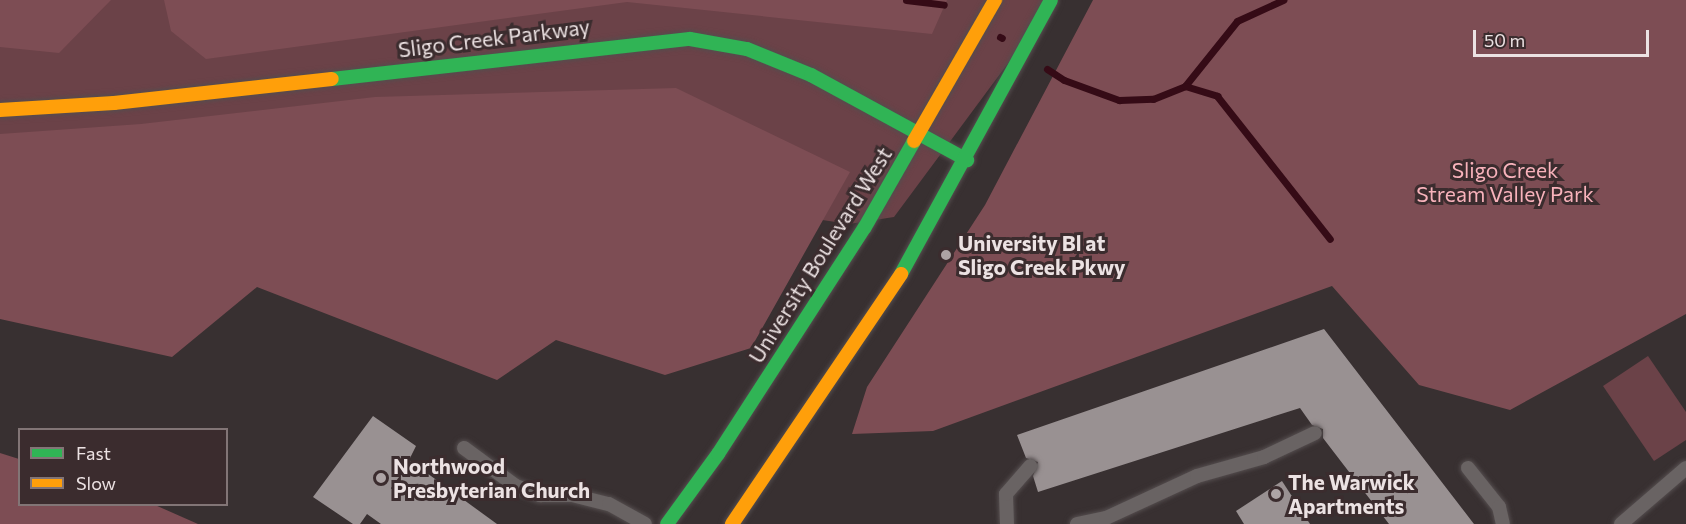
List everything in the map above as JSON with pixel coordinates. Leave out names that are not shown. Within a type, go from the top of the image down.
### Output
[{"type":"main road","name":"University Boulevard West","points":[[667,524],[797,335],[919,135],[994,0]]},
{"type":"main road","points":[[732,524],[882,304],[967,160],[1051,0]]},
{"type":"main road","name":"Sligo Creek Parkway","points":[[0,110],[114,103],[690,39],[747,50],[811,75],[967,160]]},
{"type":"lane","points":[[1077,524],[1107,518],[1197,476],[1264,457],[1315,433]]},
{"type":"lane","points":[[464,448],[516,486],[540,495],[572,495],[609,504],[645,524]]},
{"type":"lane","points":[[1007,524],[1006,494],[1030,466]]},
{"type":"lane","points":[[1468,468],[1498,507],[1503,524]]},
{"type":"lane","points":[[1621,524],[1686,468]]},
{"type":"shaded area","points":[[0,0],[1055,0],[894,217],[849,224],[728,206],[0,258]]},
{"type":"shaded area","points":[[1648,356],[1686,412],[1686,440],[1654,461],[1603,386]]},
{"type":"green space","points":[[0,0],[111,0],[59,53],[0,47]]},
{"type":"green space","points":[[164,0],[947,0],[932,34],[627,2],[206,59],[171,31]]},
{"type":"green space","name":"Sligo Creek Stream Valley Park","points":[[1093,0],[1686,0],[1686,314],[1510,410],[1419,385],[1332,286],[933,431],[852,434],[867,387],[985,205]]},
{"type":"green space","points":[[676,88],[850,172],[751,348],[665,375],[556,340],[497,380],[257,287],[172,357],[0,319],[0,134],[141,124],[375,97]]},
{"type":"green space","points":[[0,453],[18,459],[18,506],[157,506],[198,524],[0,524]]},
{"type":"building","points":[[1324,329],[1474,524],[1389,524],[1323,438],[1323,429],[1312,425],[1300,408],[1038,492],[1033,476],[1038,462],[1026,458],[1017,435]]},
{"type":"building","name":"Northwood Presbyterian Church","points":[[373,416],[416,446],[409,460],[497,524],[381,524],[367,514],[360,524],[353,524],[313,497]]},
{"type":"building","name":"The Warwick Apartments","points":[[1282,481],[1310,524],[1244,524],[1236,511]]},
{"type":"waterway","points":[[906,0],[944,5]]},
{"type":"waterway","points":[[1047,69],[1064,80],[1119,100],[1153,99],[1185,86],[1237,21],[1283,0]]},
{"type":"waterway","points":[[1185,86],[1217,96],[1330,239]]},
{"type":"traffic: fast","points":[[901,274],[1051,0]]},
{"type":"traffic: fast","points":[[332,79],[690,39],[747,49],[811,75],[967,160]]},
{"type":"traffic: fast","points":[[667,524],[718,454],[865,227],[914,141]]},
{"type":"traffic: slow","points":[[914,141],[995,0]]},
{"type":"traffic: slow","points":[[0,110],[114,103],[332,79]]},
{"type":"traffic: slow","points":[[732,524],[901,274]]},
{"type":"place","name":"University Bl at Sligo Creek Pkwy","points":[[946,255]]},
{"type":"place","name":"Northwood Presbyterian Church","points":[[381,478]]},
{"type":"place","name":"The Warwick Apartments","points":[[1276,494]]}]
